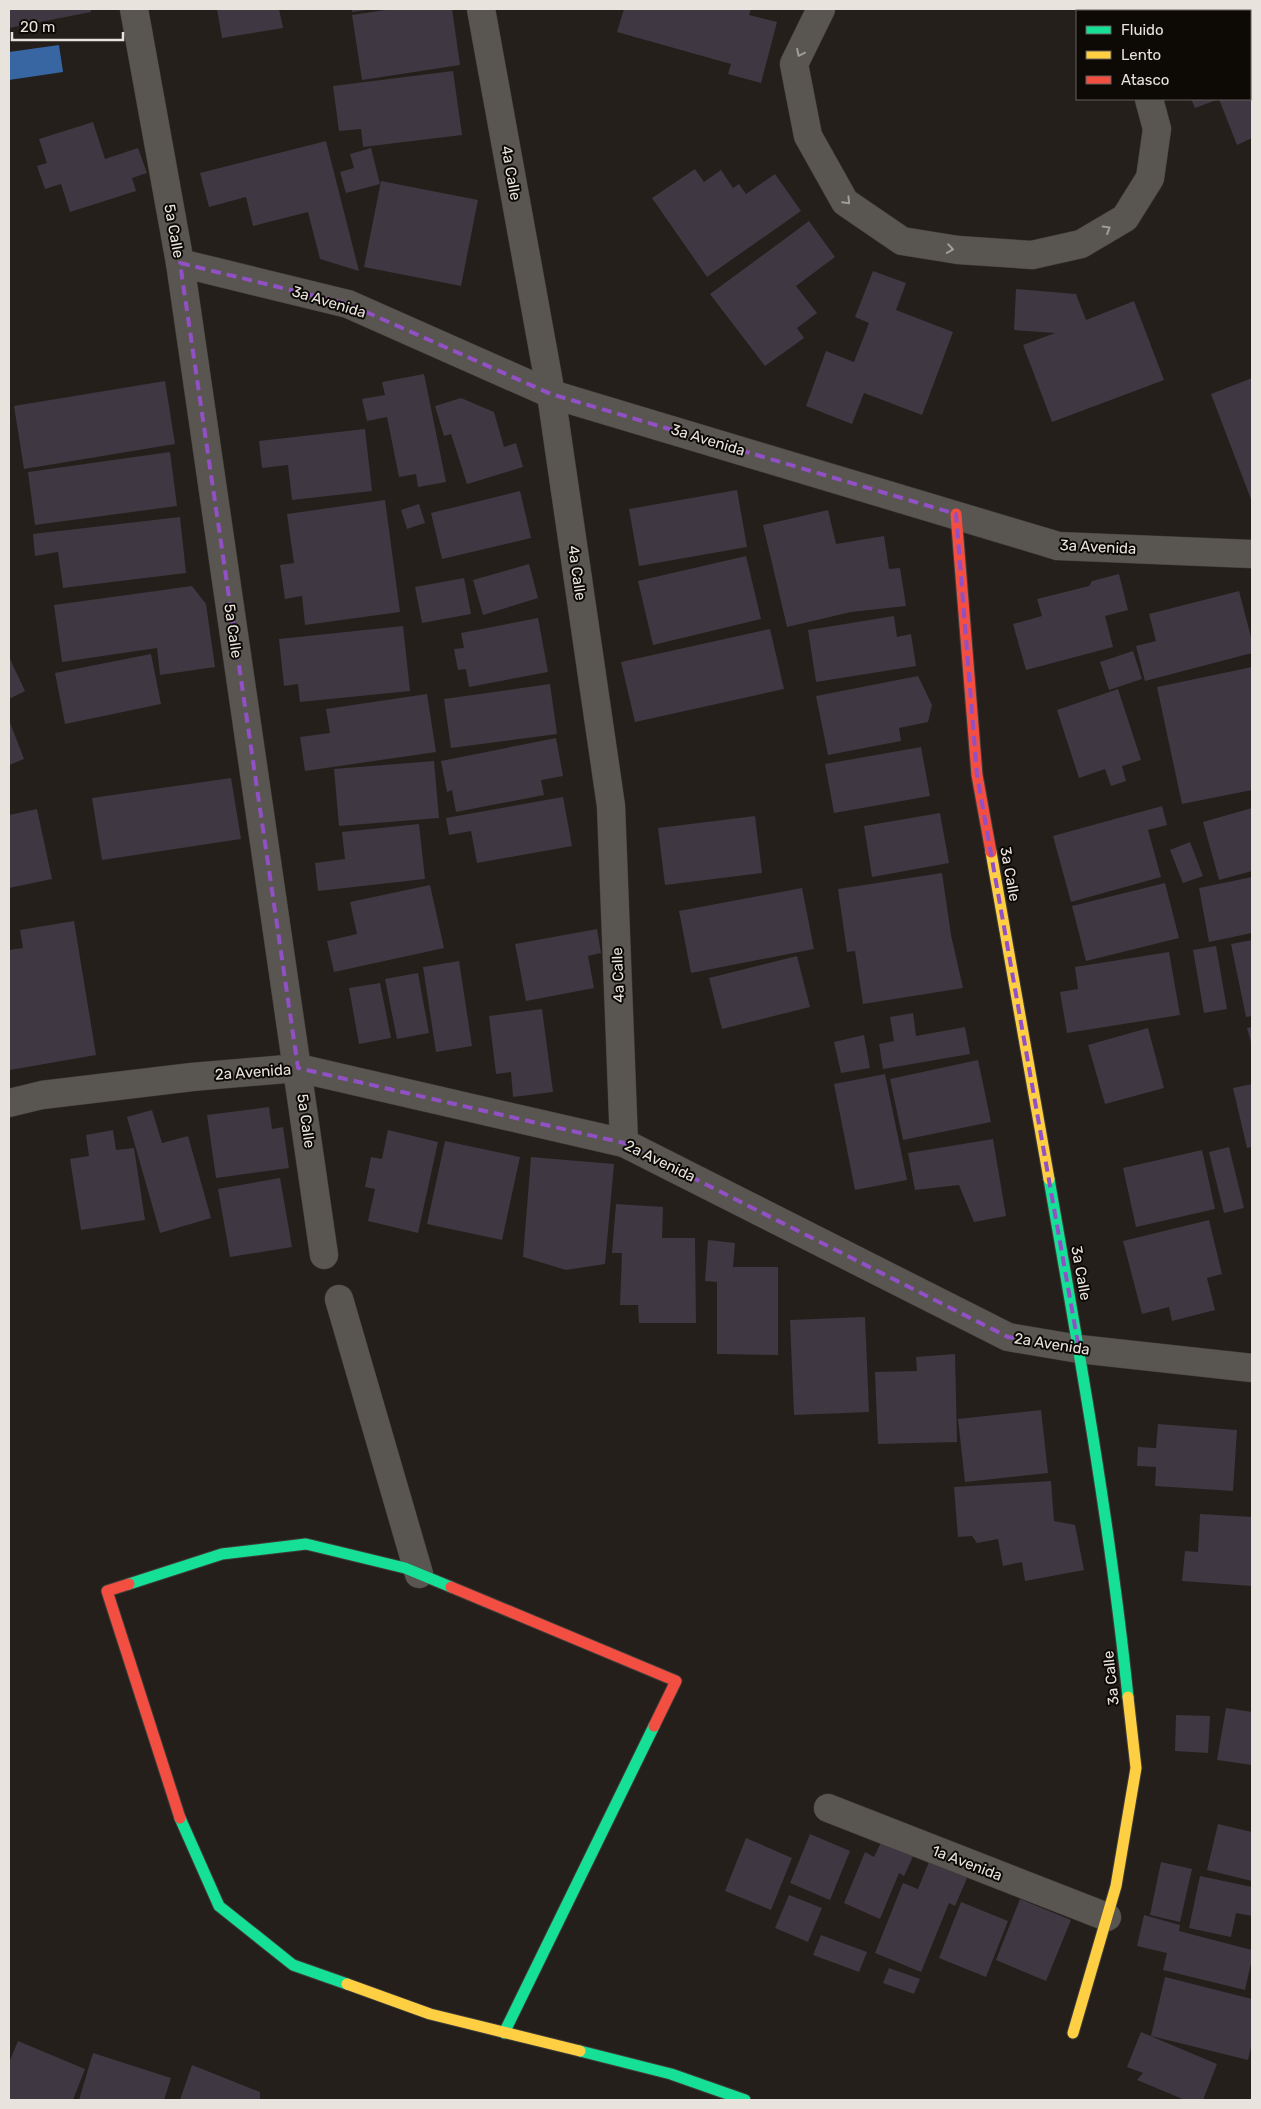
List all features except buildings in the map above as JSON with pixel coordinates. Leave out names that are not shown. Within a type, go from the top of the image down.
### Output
[{"type":"street","name":"5a Calle","points":[[134,9],[180,262],[324,1255]]},
{"type":"street","name":"4a Calle","points":[[481,9],[551,394],[611,806],[624,1142]]},
{"type":"street","points":[[821,9],[794,64],[808,136],[845,202],[902,241],[958,250],[1032,255],[1081,244],[1125,218],[1150,178],[1157,129],[1149,100]]},
{"type":"street","name":"3a Avenida","points":[[180,262],[348,304],[551,394],[1058,546],[1252,554]]},
{"type":"street","name":"3a Calle","points":[[956,514],[977,775],[1079,1349],[1118,1601],[1136,1768],[1116,1886],[1073,2033]]},
{"type":"street","name":"2a Avenida","points":[[9,1103],[42,1095],[192,1077],[298,1068],[624,1142],[1008,1337],[1079,1349],[1252,1368]]},
{"type":"street","points":[[339,1299],[419,1574]]},
{"type":"street","points":[[504,2033],[676,1681],[405,1568],[306,1544],[222,1554],[107,1591],[181,1820],[219,1906],[293,1965],[430,2014],[504,2033],[671,2074],[745,2100]]},
{"type":"street","name":"1a Avenida","points":[[828,1808],[1107,1917]]},
{"type":"highlighted area","points":[[180,263],[348,304],[551,394],[956,514],[977,775],[1079,1349],[1008,1337],[624,1143],[298,1068]]},
{"type":"water","points":[[59,45],[63,72],[9,80],[9,52]]},
{"type":"traffic: fast","points":[[1049,1179],[1103,1502],[1128,1697]]},
{"type":"traffic: fast","points":[[129,1584],[222,1554],[306,1544],[405,1568],[451,1587]]},
{"type":"traffic: fast","points":[[504,2033],[654,1726]]},
{"type":"traffic: fast","points":[[180,1818],[219,1906],[293,1965],[347,1984]]},
{"type":"traffic: fast","points":[[580,2051],[671,2074],[745,2100]]},
{"type":"traffic: slow","points":[[991,852],[1049,1179]]},
{"type":"traffic: slow","points":[[1073,2033],[1116,1886],[1136,1768],[1128,1697]]},
{"type":"traffic: slow","points":[[347,1984],[430,2014],[580,2051]]},
{"type":"traffic: jam","points":[[956,514],[977,775],[991,852]]},
{"type":"traffic: jam","points":[[129,1584],[107,1591],[180,1818]]},
{"type":"traffic: jam","points":[[451,1587],[676,1681],[654,1726]]}]
